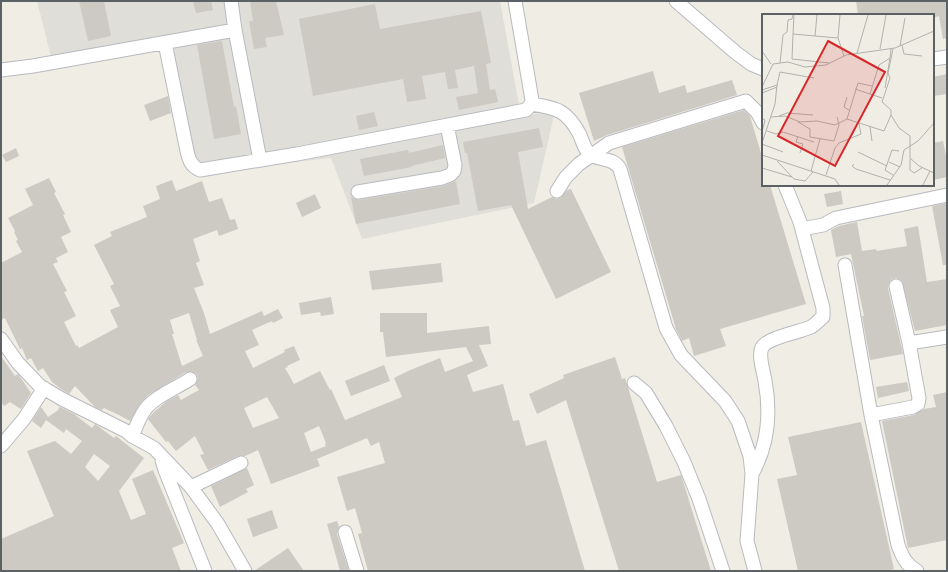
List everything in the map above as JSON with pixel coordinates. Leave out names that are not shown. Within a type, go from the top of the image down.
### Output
[{"type":"street","points":[[231,1],[235,30],[260,160]]},
{"type":"street","points":[[165,43],[190,162],[194,168],[200,170],[522,112],[526,110],[531,104],[532,100],[515,1]]},
{"type":"street","points":[[676,1],[735,52],[751,64],[762,69]]},
{"type":"street","points":[[1,70],[32,66],[235,30]]},
{"type":"street","points":[[934,59],[947,57]]},
{"type":"street","points":[[557,191],[566,177],[579,164],[609,144],[746,101],[757,112],[762,121]]},
{"type":"street","points":[[531,104],[550,107],[562,111],[571,120],[588,152],[614,162],[620,169],[666,328],[681,355],[725,401],[738,421],[750,456],[752,474],[747,541],[755,571]]},
{"type":"street","points":[[358,192],[442,178],[450,175],[454,171],[455,165],[447,125]]},
{"type":"street","points":[[752,474],[760,459],[765,442],[768,414],[769,400],[760,354],[763,346],[769,341],[812,326],[823,316],[823,308],[802,229],[785,186]]},
{"type":"street","points":[[802,229],[823,225],[836,218],[947,195]]},
{"type":"street","points":[[845,265],[871,415],[898,545],[903,559],[917,571]]},
{"type":"street","points":[[871,415],[914,407],[918,404],[909,343],[896,286]]},
{"type":"street","points":[[909,343],[947,337]]},
{"type":"street","points":[[1,339],[30,377],[44,388],[62,399],[126,431],[154,448],[191,487],[218,524],[245,571]]},
{"type":"street","points":[[132,436],[147,406],[190,379]]},
{"type":"street","points":[[634,383],[646,393],[666,426],[684,462],[699,499],[723,571]]},
{"type":"street","points":[[1,446],[24,418],[44,388]]},
{"type":"street","points":[[161,455],[165,470],[205,571]]},
{"type":"street","points":[[191,487],[241,463]]},
{"type":"street","points":[[345,532],[357,571]]},
{"type":"shaded area","points":[[37,1],[500,1],[521,116],[555,111],[534,203],[362,239],[331,158],[194,173],[170,47],[54,69]]},
{"type":"building","points":[[79,1],[104,1],[111,36],[88,41]]},
{"type":"building","points":[[193,1],[211,1],[213,10],[196,13]]},
{"type":"building","points":[[250,1],[276,1],[284,35],[265,38],[267,47],[254,49],[249,21],[253,21]]},
{"type":"building","points":[[856,1],[947,1],[947,38],[943,39],[939,16],[934,18],[934,14],[858,14]]},
{"type":"building","points":[[375,4],[380,29],[481,11],[491,63],[486,64],[490,90],[495,89],[498,102],[459,110],[456,97],[478,93],[474,66],[455,70],[458,88],[448,89],[445,72],[422,76],[426,99],[407,102],[403,79],[313,96],[299,19]]},
{"type":"building","points":[[222,41],[234,107],[236,106],[241,134],[214,139],[197,45]]},
{"type":"building","points":[[653,71],[659,93],[685,85],[687,93],[732,80],[737,95],[607,135],[594,141],[579,93]]},
{"type":"building","points":[[947,74],[947,94],[934,96],[934,77]]},
{"type":"building","points":[[168,96],[171,113],[150,121],[144,105]]},
{"type":"building","points":[[744,110],[750,116],[762,157],[762,186],[770,186],[806,304],[720,329],[726,346],[694,356],[689,338],[682,341],[676,329],[622,147]]},
{"type":"building","points":[[374,112],[378,126],[359,130],[356,116]]},
{"type":"building","points":[[539,128],[543,147],[518,152],[528,209],[552,197],[556,199],[560,198],[567,190],[571,189],[611,272],[556,299],[511,205],[478,211],[467,153],[465,153],[463,142]]},
{"type":"building","points":[[943,141],[947,161],[947,177],[934,180],[934,143]]},
{"type":"building","points":[[443,145],[445,158],[411,166],[412,167],[364,176],[360,159],[408,150],[409,153]]},
{"type":"building","points":[[16,148],[19,156],[6,162],[2,155]]},
{"type":"building","points":[[49,178],[56,192],[54,193],[65,214],[63,215],[71,232],[61,237],[68,252],[56,258],[58,262],[53,264],[67,291],[64,292],[76,316],[64,322],[76,346],[77,345],[79,348],[118,327],[110,310],[120,306],[110,286],[114,284],[94,245],[112,236],[110,232],[147,217],[143,206],[160,199],[156,186],[172,180],[176,191],[202,181],[209,202],[222,198],[230,220],[235,219],[238,229],[219,236],[217,230],[193,239],[200,261],[196,263],[204,285],[194,288],[204,313],[210,334],[262,311],[264,316],[278,309],[283,318],[252,330],[259,345],[245,351],[253,368],[285,352],[284,350],[294,346],[300,360],[285,368],[294,384],[320,371],[330,390],[331,389],[345,420],[402,397],[394,378],[408,371],[440,358],[445,372],[473,361],[466,347],[386,357],[383,332],[380,332],[380,313],[427,313],[427,333],[489,326],[491,344],[479,345],[488,366],[467,375],[473,392],[503,384],[513,421],[519,420],[526,446],[546,440],[585,571],[368,571],[358,534],[362,533],[355,508],[347,511],[337,477],[385,463],[379,442],[371,446],[367,438],[317,459],[320,466],[271,484],[258,450],[245,456],[238,456],[208,470],[200,455],[204,454],[195,436],[176,451],[168,441],[166,442],[148,419],[167,401],[178,395],[181,400],[199,390],[195,385],[198,378],[193,372],[186,372],[148,395],[139,405],[130,421],[104,408],[102,410],[95,407],[75,386],[69,394],[61,389],[52,382],[43,368],[38,371],[31,358],[27,360],[5,318],[1,320],[1,263],[22,252],[16,241],[18,240],[14,232],[15,231],[8,218],[33,205],[25,189]],"holes":[[[189,313],[196,340],[203,356],[182,366],[172,334],[174,334],[170,320]],[[267,397],[279,418],[253,428],[244,408]],[[319,426],[326,446],[311,452],[304,433]]]},
{"type":"building","points":[[456,181],[460,204],[356,224],[351,197],[359,200],[443,186]]},
{"type":"building","points":[[841,191],[843,204],[827,207],[824,194]]},
{"type":"building","points":[[315,194],[321,208],[302,217],[296,203]]},
{"type":"building","points":[[947,203],[947,265],[943,265],[932,206]]},
{"type":"building","points":[[857,222],[862,251],[876,249],[877,251],[907,246],[904,229],[918,226],[927,282],[947,279],[947,325],[915,331],[902,281],[895,278],[889,283],[888,288],[903,354],[870,360],[862,316],[864,316],[851,254],[836,257],[831,230],[839,226]]},
{"type":"building","points":[[441,263],[443,282],[372,290],[369,271]]},
{"type":"building","points":[[331,297],[334,314],[321,316],[320,312],[301,315],[299,303]]},
{"type":"building","points":[[1,356],[15,376],[18,374],[31,393],[21,409],[10,402],[4,406],[1,401]]},
{"type":"building","points":[[615,357],[622,379],[625,378],[657,482],[681,475],[711,571],[619,571],[566,400],[537,414],[529,394],[564,378],[563,375]]},
{"type":"building","points":[[384,365],[390,381],[351,396],[345,381]]},
{"type":"building","points":[[907,382],[909,391],[878,398],[876,387]]},
{"type":"building","points":[[947,392],[947,540],[908,548],[882,421],[914,415],[924,409],[936,407],[933,395]]},
{"type":"building","points":[[41,407],[48,417],[60,407],[74,414],[92,428],[95,424],[114,438],[116,436],[144,458],[119,491],[131,520],[146,514],[132,479],[153,470],[184,543],[172,548],[181,571],[1,571],[1,539],[54,516],[27,451],[55,441],[71,454],[82,441],[66,429],[64,433],[46,420],[41,428],[32,421]],"holes":[[[94,454],[110,466],[98,481],[85,467]]]},
{"type":"building","points":[[861,422],[894,569],[885,571],[798,571],[777,479],[797,475],[788,437]]},
{"type":"building","points":[[247,468],[254,485],[246,489],[248,492],[220,507],[211,486]]},
{"type":"building","points":[[272,510],[278,528],[253,537],[247,519]]},
{"type":"building","points":[[337,521],[339,527],[337,534],[349,571],[340,571],[327,524]]},
{"type":"building","points":[[288,548],[304,571],[254,571]]}]
